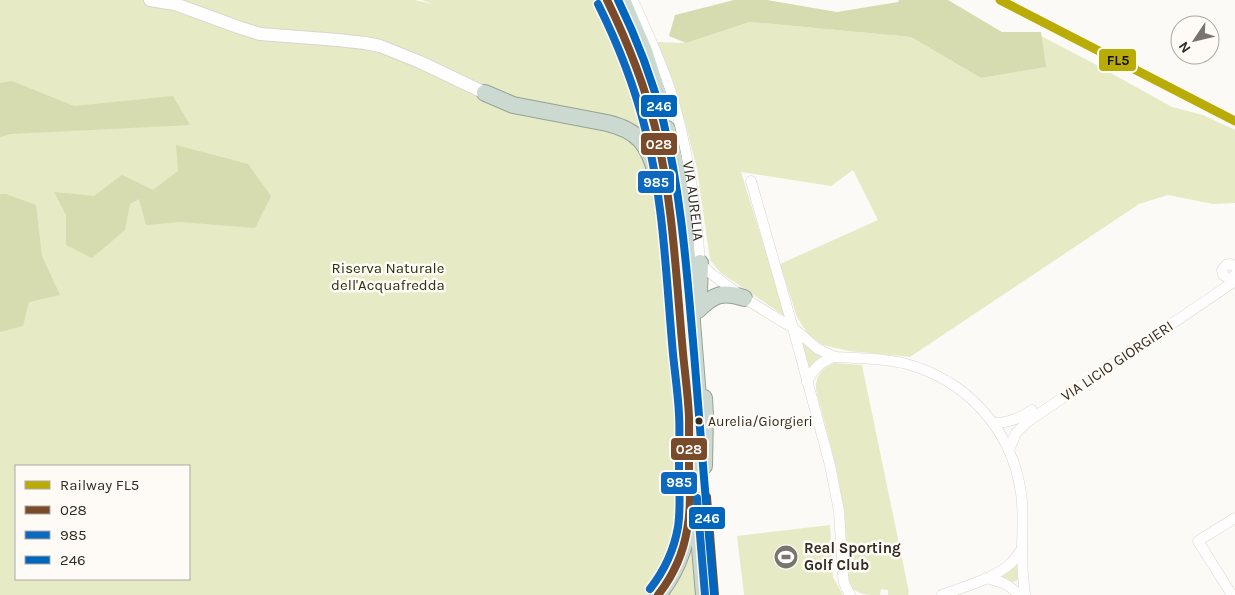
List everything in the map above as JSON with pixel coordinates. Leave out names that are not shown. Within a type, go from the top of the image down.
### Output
[{"type":"highway","name":"VIA AURELIA","points":[[607,0],[632,56],[645,92],[657,133],[670,204],[702,590]]},
{"type":"highway","name":"VIA AURELIA","points":[[622,0],[644,51],[658,95],[674,156],[679,184],[685,233],[715,595]]},
{"type":"highway","points":[[485,93],[520,107],[616,125],[629,131],[644,143],[652,158],[656,173],[668,265],[680,308]]},
{"type":"highway","points":[[700,263],[698,310],[705,415],[704,466]]},
{"type":"highway","points":[[698,310],[710,299],[718,295],[727,294],[744,298]]},
{"type":"highway","points":[[658,595],[678,563],[687,531],[690,500],[689,418]]},
{"type":"street","points":[[150,0],[175,4],[260,34],[338,40],[380,46],[414,59],[485,93]]},
{"type":"street","name":"VIA AURELIA","points":[[633,0],[662,67],[683,136],[695,206],[700,263]]},
{"type":"street","points":[[751,181],[793,328],[834,483],[840,522],[844,583],[850,595]]},
{"type":"street","points":[[700,263],[744,298],[793,328],[815,347],[835,357]]},
{"type":"street","name":"VIA LICIO GIORGIERI","points":[[1230,276],[1223,275],[1222,270],[1224,266],[1231,264],[1235,267]]},
{"type":"street","name":"VIA LICIO GIORGIERI","points":[[1196,304],[1230,276]]},
{"type":"street","name":"VIA LICIO GIORGIERI","points":[[993,423],[1014,420],[1039,409],[1196,304],[1235,281]]},
{"type":"street","points":[[807,382],[816,367],[825,360],[835,357],[892,361],[919,368],[937,376],[966,394],[980,407],[999,431],[1009,450],[1017,474],[1021,492],[1023,523],[1022,572],[1025,595]]},
{"type":"street","name":"VIA LICIO GIORGIERI","points":[[1009,450],[1019,429],[1039,409]]},
{"type":"street","points":[[1232,595],[1198,541],[1235,518]]},
{"type":"street","points":[[942,595],[986,578],[1009,565],[1022,549]]},
{"type":"street","points":[[986,578],[1004,583],[1014,589],[1019,595]]},
{"type":"green space","name":"Riserva Naturale dell'Acquafredda","points":[[0,0],[414,0],[433,4],[422,0],[600,0],[616,34],[638,90],[650,140],[683,449],[686,506],[681,543],[651,595],[0,595]]},
{"type":"green space","points":[[734,0],[767,0],[837,12],[898,2],[899,0],[948,0],[1002,32],[1041,32],[1046,67],[981,78],[911,37],[750,22],[686,43],[669,36],[675,15]]},
{"type":"green space","points":[[750,22],[911,37],[981,78],[1045,67],[1041,36],[1172,107],[1203,115],[1235,130],[1235,203],[1213,204],[1168,195],[1139,204],[910,357],[849,351],[823,345],[809,336],[797,317],[780,264],[878,220],[853,170],[831,186],[741,172],[786,317],[721,273],[710,260],[697,169],[685,122],[657,42],[686,43]]},
{"type":"green space","points":[[12,81],[74,106],[173,96],[190,125],[10,134],[0,137],[0,83]]},
{"type":"green space","points":[[176,145],[248,164],[271,196],[255,228],[181,222],[146,225],[139,199],[130,204],[125,230],[92,258],[66,245],[66,215],[54,192],[94,196],[122,175],[153,190],[178,171]]},
{"type":"green space","points":[[0,194],[6,194],[36,205],[42,256],[60,295],[29,302],[23,326],[0,332]]},
{"type":"green space","points":[[802,342],[812,351],[824,355],[809,370]]},
{"type":"green space","points":[[834,363],[862,365],[909,592],[908,595],[888,595],[888,590],[881,589],[880,595],[865,594],[852,588],[849,582],[842,502],[834,459],[816,390],[820,373]]},
{"type":"green space","name":"Real Sporting Golf Club","points":[[830,525],[833,577],[843,595],[744,595],[737,536]]},
{"type":"green space","points":[[692,538],[697,595],[666,595]]},
{"type":"green space","points":[[1018,563],[1017,581],[1010,582],[1000,577],[1011,570]]},
{"type":"rail line","name":"FL5","points":[[1000,0],[1235,121]]},
{"type":"transit line","name":"028","points":[[607,0],[640,78],[651,111],[661,155],[673,239],[688,401],[690,492],[688,522],[683,548],[677,564],[658,595]]},
{"type":"transit line","name":"246","points":[[618,0],[632,29],[654,89],[663,120],[675,178],[689,295],[714,594]]},
{"type":"transit line","name":"985","points":[[598,4],[619,49],[641,112],[651,156],[664,240],[678,399],[680,504],[674,544],[668,560],[650,589]]},
{"type":"transit line","name":"028","points":[[707,497],[715,595]]},
{"type":"transit line","name":"985","points":[[697,498],[705,595]]},
{"type":"place","name":"Aurelia/Giorgieri","points":[[699,421]]},
{"type":"place","name":"Real Sporting Golf Club","points":[[786,557]]}]
